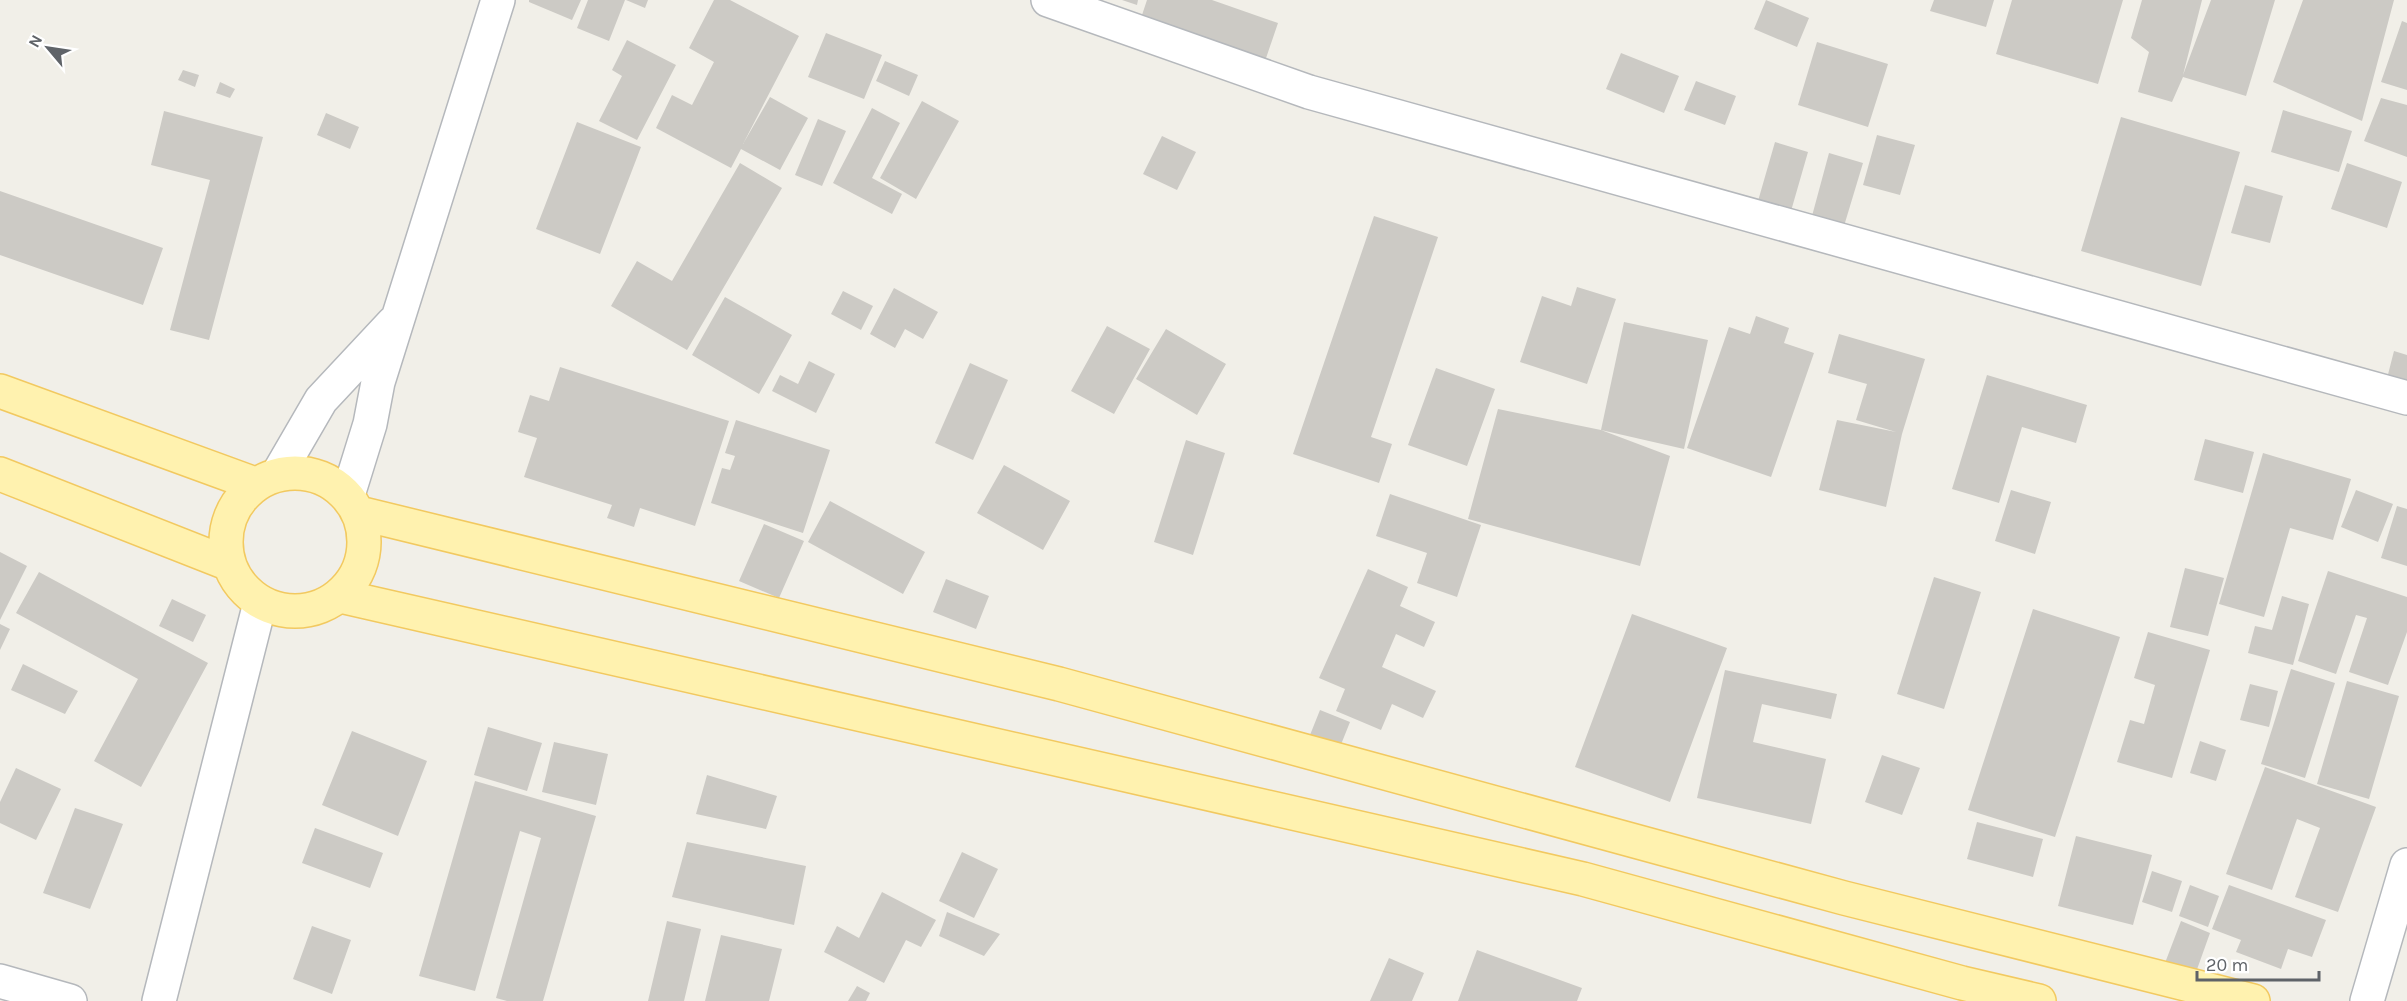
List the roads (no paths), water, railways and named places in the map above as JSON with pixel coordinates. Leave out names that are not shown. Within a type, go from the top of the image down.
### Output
[{"type":"main road","points":[[0,391],[267,479]]},
{"type":"main road","points":[[354,504],[365,543],[358,572],[340,596],[321,606],[301,612],[280,611],[260,603],[241,586],[229,564],[225,542],[229,520],[239,501],[267,479],[304,472],[328,480],[354,504],[1059,684],[1844,898],[2253,1001]]},
{"type":"main road","points":[[0,474],[229,564]]},
{"type":"main road","points":[[340,596],[1582,879],[1962,984],[2039,1001]]},
{"type":"street","points":[[354,504],[378,382],[498,0]]},
{"type":"street","points":[[1048,0],[1309,92],[2407,398]]},
{"type":"street","points":[[267,479],[321,400],[400,315]]},
{"type":"street","points":[[159,1001],[260,603]]},
{"type":"street","points":[[2367,1001],[2407,865]]},
{"type":"street","points":[[0,981],[70,1001]]}]
